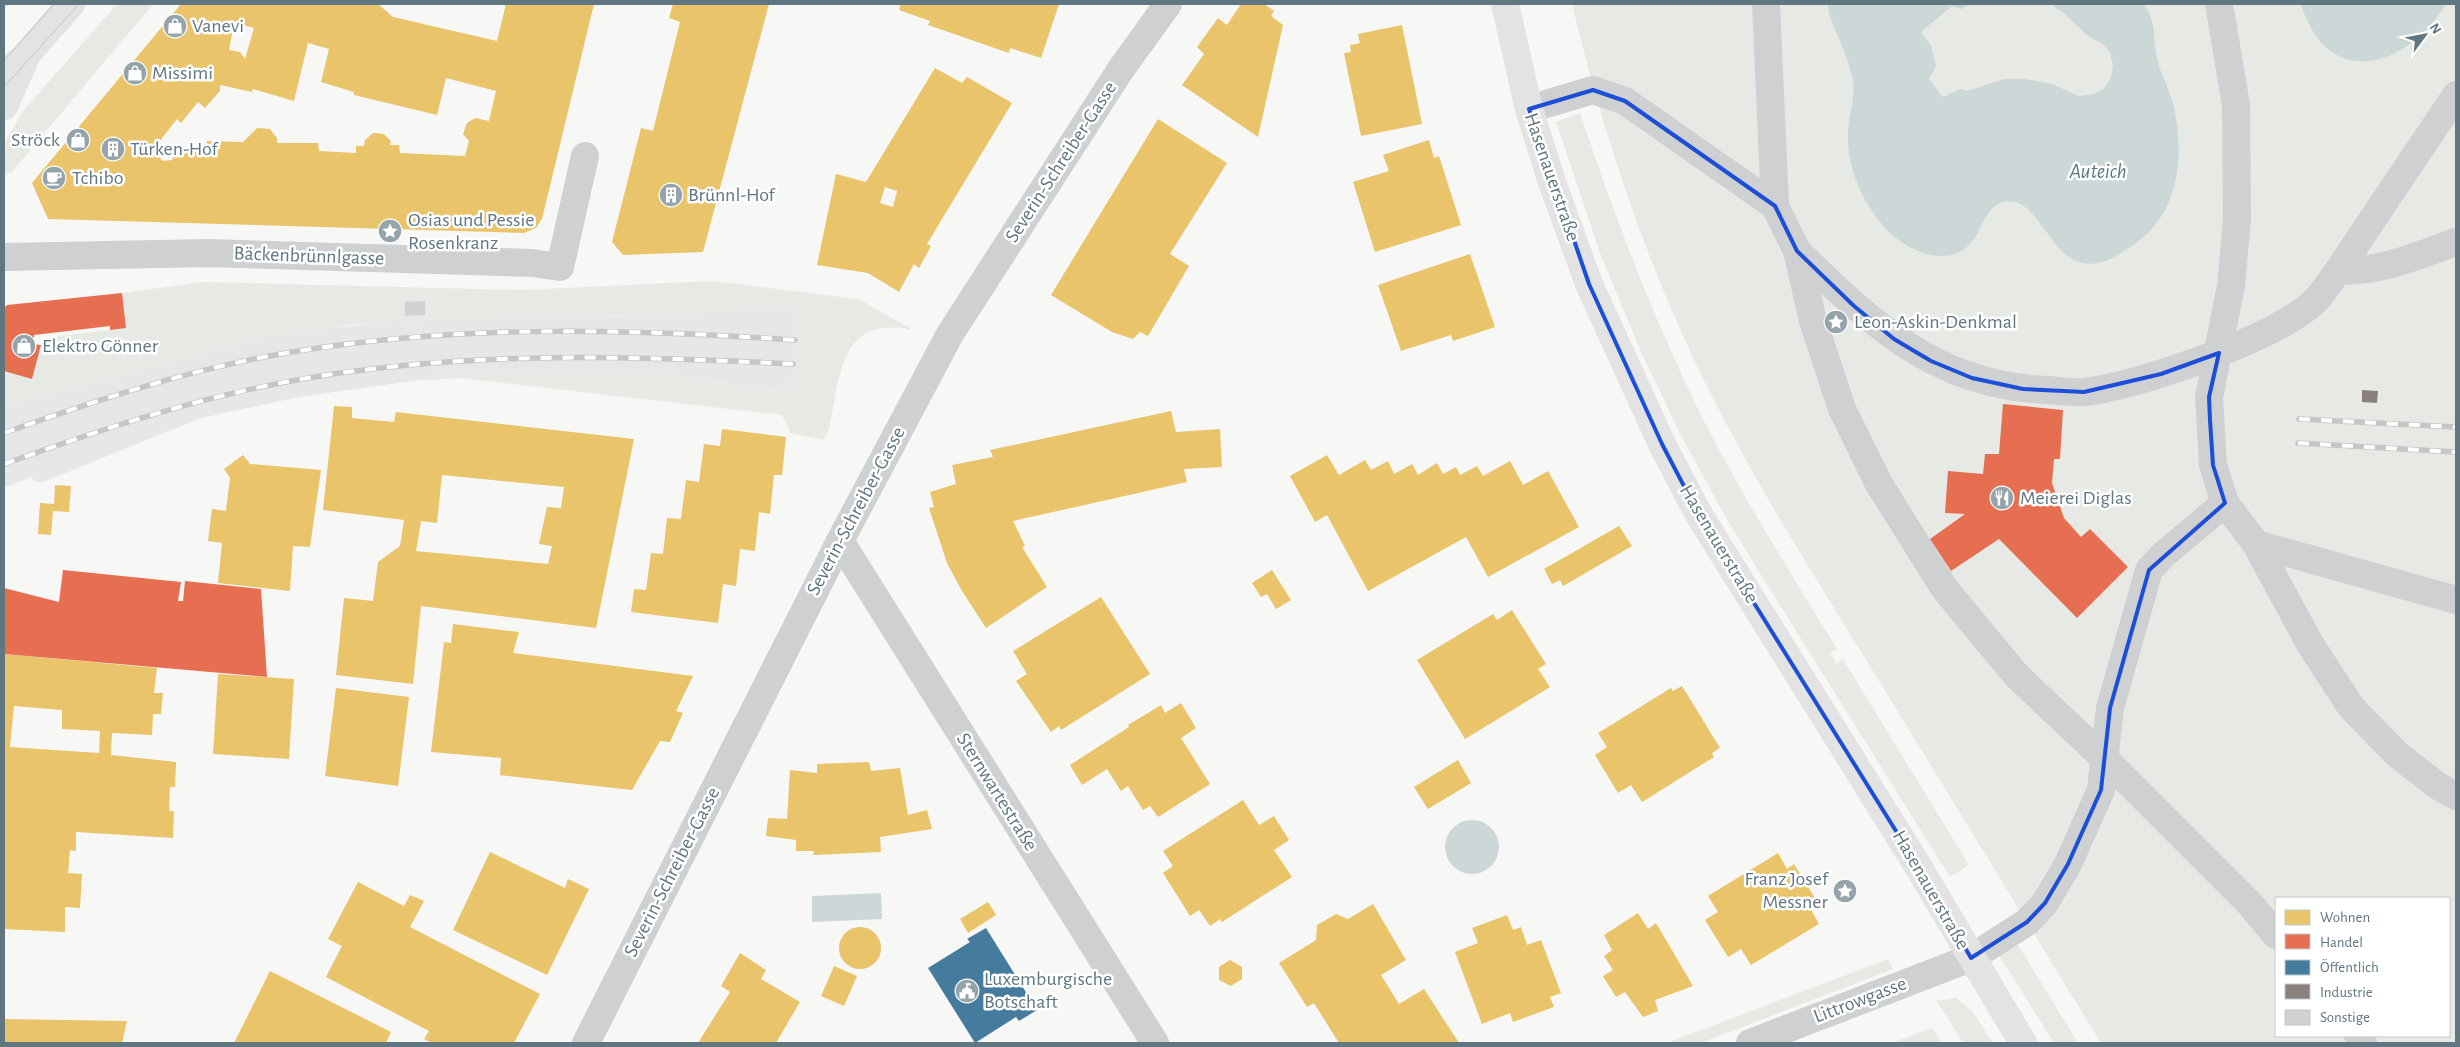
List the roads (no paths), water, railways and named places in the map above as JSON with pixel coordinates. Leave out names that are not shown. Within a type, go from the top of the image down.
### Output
[{"type":"street","points":[[4,75],[26,55],[71,4]]},
{"type":"street","name":"Severin-Schreiber-Gasse","points":[[586,1043],[840,541],[950,334],[1121,69],[1168,4]]},
{"type":"street","name":"Hasenauerstraße","points":[[1505,4],[1529,108],[1553,185],[1589,284],[1621,358],[1662,444],[1698,513],[1919,868],[2023,1043]]},
{"type":"street","points":[[1766,4],[1776,206],[1797,251],[1813,320],[1842,409],[1879,484],[1944,588],[2017,676],[2105,759],[2250,904],[2275,935]]},
{"type":"street","points":[[2219,4],[2236,104],[2237,219],[2231,286],[2210,397],[2213,465],[2225,503],[2256,544],[2310,644],[2351,707],[2398,755],[2438,786],[2456,796]]},
{"type":"street","points":[[4,106],[26,55]]},
{"type":"street","points":[[1529,108],[1593,90],[1625,101],[1776,206]]},
{"type":"street","points":[[1797,251],[1854,306],[1894,339],[1932,361],[1972,378],[2023,389],[2084,392],[2161,374],[2219,354],[2290,320],[2316,300],[2338,271],[2456,95]]},
{"type":"street","name":"Bäckenbrünnlgasse","points":[[4,256],[209,253],[522,263],[560,267],[585,156]]},
{"type":"street","points":[[2338,271],[2363,271],[2401,262],[2456,242]]},
{"type":"street","name":"Littrowgasse","points":[[1750,1043],[1971,958],[2027,922],[2046,903],[2068,864],[2101,790],[2110,708],[2149,570],[2163,555],[2225,503]]},
{"type":"street","name":"Sternwartestraße","points":[[840,541],[1154,1043]]},
{"type":"street","points":[[2256,544],[2456,600]]},
{"type":"water","name":"Auteich","points":[[1828,4],[1970,4],[1961,9],[1952,6],[1921,32],[1931,45],[1936,66],[1929,79],[1943,97],[1960,89],[1967,91],[2004,79],[2025,79],[2052,84],[2079,96],[2093,94],[2104,89],[2111,78],[2113,66],[2110,53],[2103,44],[2088,36],[2065,14],[2050,4],[2144,4],[2151,18],[2157,58],[2174,107],[2179,147],[2174,185],[2168,203],[2159,220],[2146,235],[2119,255],[2098,263],[2081,263],[2068,256],[2056,245],[2037,219],[2016,202],[2003,202],[1993,208],[1974,239],[1965,249],[1954,254],[1930,255],[1906,245],[1886,229],[1877,218],[1862,193],[1851,165],[1848,136],[1853,97],[1852,74],[1829,14]]},
{"type":"water","points":[[2301,4],[2446,4],[2430,26],[2411,43],[2390,55],[2369,61],[2348,60],[2329,50],[2313,32]]},
{"type":"water","points":[[1472,820],[1482,822],[1491,828],[1497,837],[1499,847],[1497,857],[1491,866],[1482,872],[1472,874],[1462,872],[1453,866],[1447,857],[1445,847],[1447,837],[1453,828],[1462,822]]},
{"type":"water","points":[[881,893],[882,919],[812,922],[812,896]]},
{"type":"tram line","points":[[4,61],[54,4]]},
{"type":"tram line","points":[[4,87],[79,4]]},
{"type":"railway","points":[[4,433],[100,400],[198,372],[264,357],[330,346],[462,334],[595,331],[795,340]]},
{"type":"railway","points":[[4,464],[157,413],[274,384],[374,369],[494,359],[554,358],[673,359],[793,364]]},
{"type":"railway","points":[[2299,419],[2456,427]]},
{"type":"railway","points":[[2298,443],[2456,452]]},
{"type":"place","name":"Vanevi","points":[[175,26]]},
{"type":"place","name":"Missimi","points":[[135,73]]},
{"type":"place","name":"Ströck","points":[[78,140]]},
{"type":"place","name":"Türken-Hof","points":[[113,149]]},
{"type":"place","name":"Tchibo","points":[[54,178]]},
{"type":"place","name":"Brünnl-Hof","points":[[671,195]]},
{"type":"place","name":"Osias und Pessie Rosenkranz","points":[[390,231]]},
{"type":"place","name":"Leon-Askin-Denkmal","points":[[1836,322]]},
{"type":"place","name":"Elektro Gönner","points":[[24,346]]},
{"type":"place","name":"Meierei Diglas","points":[[2002,498]]},
{"type":"place","name":"Franz Josef Messner","points":[[1845,891]]},
{"type":"place","name":"Luxemburgische Botschaft","points":[[967,991]]}]
